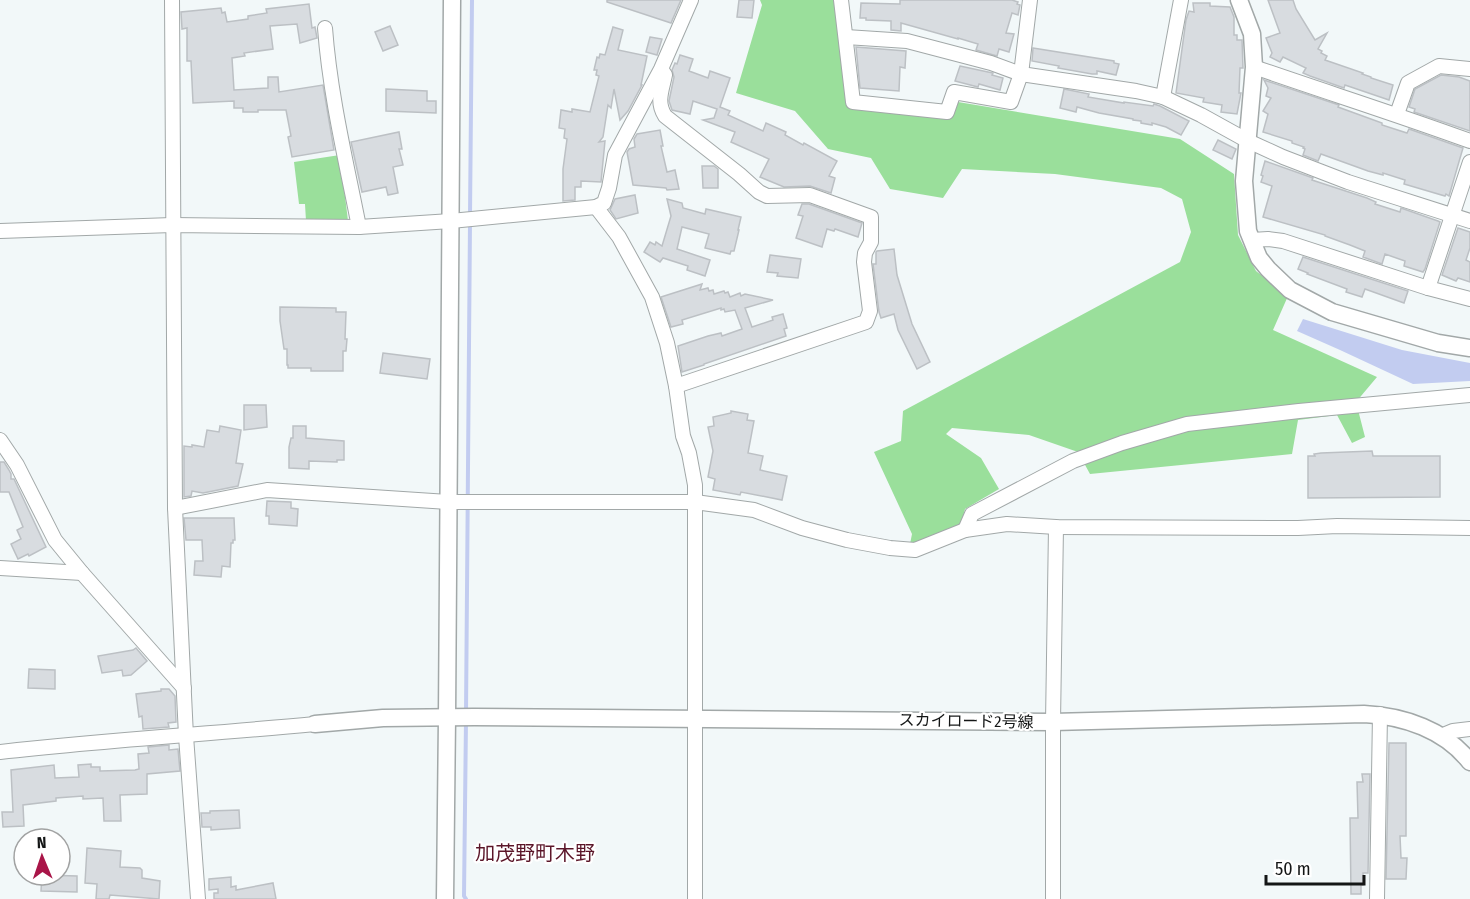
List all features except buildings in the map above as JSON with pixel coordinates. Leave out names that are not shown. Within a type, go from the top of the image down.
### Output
[{"type":"street","points":[[172,0],[175,508],[186,736],[198,899]]},
{"type":"street","points":[[445,899],[460,718],[464,220],[452,0]]},
{"type":"street","points":[[0,231],[172,225],[359,227],[464,220],[596,207],[604,203],[615,155],[662,69],[691,0]]},
{"type":"street","points":[[841,0],[853,102],[947,112],[954,92],[1011,102],[1021,74],[1030,0]]},
{"type":"street","points":[[1163,97],[1181,0]]},
{"type":"street","points":[[1239,0],[1252,34],[1254,67],[1245,181],[1248,231],[1259,258],[1290,290],[1332,312],[1438,343],[1470,348]]},
{"type":"street","points":[[325,27],[327,58],[359,227]]},
{"type":"street","points":[[846,37],[907,41],[991,63],[1021,74],[1163,97],[1283,157],[1348,182],[1470,221]]},
{"type":"street","points":[[1397,114],[1408,83],[1439,66],[1470,69]]},
{"type":"street","points":[[1254,67],[1397,114],[1470,141]]},
{"type":"street","points":[[662,69],[665,75],[660,108],[665,116],[759,192],[767,196],[810,195],[871,217],[871,242],[865,253],[864,262],[870,311],[866,322],[676,386]]},
{"type":"street","points":[[1428,288],[1470,162]]},
{"type":"street","points":[[596,207],[619,237],[652,297],[667,343],[683,436],[695,485],[694,899]]},
{"type":"street","points":[[1252,240],[1283,241],[1428,288],[1470,299]]},
{"type":"street","points":[[965,530],[972,514],[1073,461],[1122,442],[1187,424],[1470,395]]},
{"type":"street","points":[[0,440],[17,465],[55,540],[184,688]]},
{"type":"street","points":[[175,508],[267,490],[460,502],[695,502],[754,510],[802,528],[847,540],[915,550],[965,530],[1007,524],[1056,527],[1470,528]]},
{"type":"street","points":[[1053,899],[1056,527]]},
{"type":"street","points":[[0,568],[82,573]]},
{"type":"street","points":[[1377,899],[1380,714]]},
{"type":"street","name":"スカイロード2号線","points":[[315,724],[382,718],[695,718],[1053,722],[1380,714],[1427,728],[1441,736],[1470,762]]},
{"type":"street","points":[[0,753],[62,745],[315,724]]},
{"type":"street","points":[[1441,736],[1453,731],[1470,729]]},
{"type":"green space","points":[[760,0],[835,0],[848,108],[949,119],[958,102],[1180,139],[1234,174],[1238,235],[1256,271],[1288,296],[1273,330],[1377,377],[1356,402],[1365,437],[1352,443],[1337,415],[1298,420],[1292,454],[1090,474],[1078,452],[1029,435],[952,428],[946,434],[981,458],[999,489],[965,509],[961,526],[910,544],[912,534],[874,452],[901,441],[903,411],[1180,262],[1191,232],[1182,199],[1161,188],[1055,174],[962,169],[943,198],[890,189],[871,158],[828,149],[795,111],[736,93],[762,5]]},
{"type":"green space","points":[[340,155],[348,221],[306,221],[305,204],[299,204],[294,162]]},
{"type":"water","points":[[1303,319],[1402,350],[1470,363],[1470,381],[1413,384],[1297,331]]},
{"type":"waterway","points":[[470,215],[472,0]]},
{"type":"waterway","points":[[466,713],[470,222]]},
{"type":"waterway","points":[[466,720],[464,896],[466,899]]},
{"type":"district","name":"加茂野町木野","points":[[535,853]]}]
